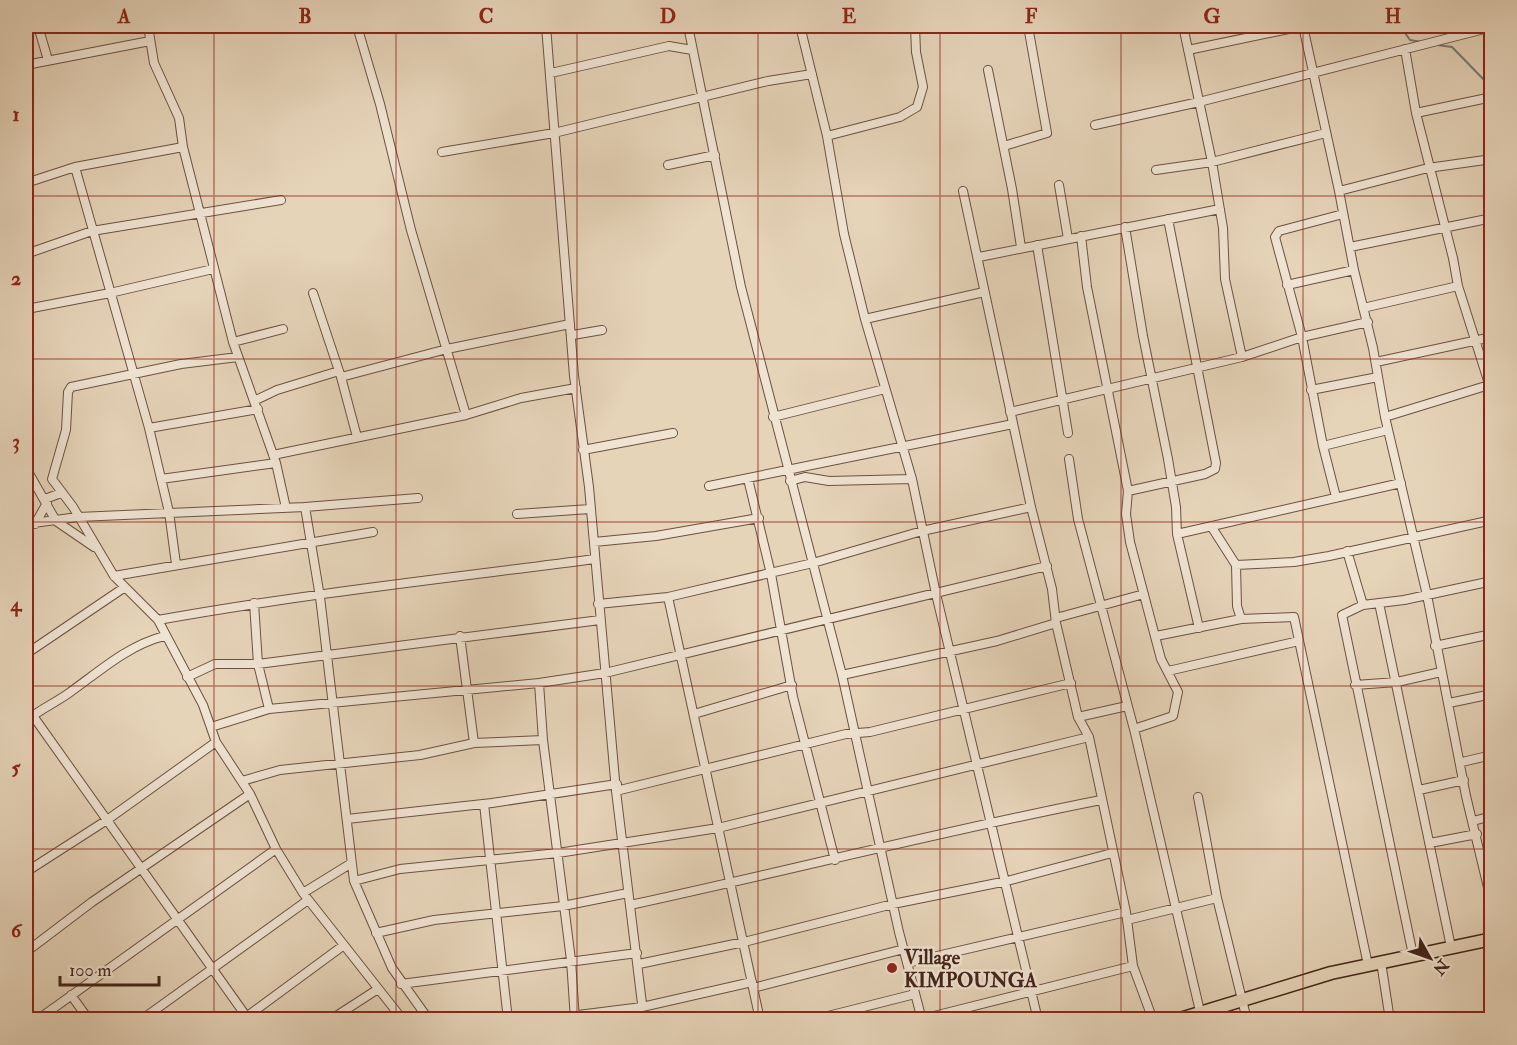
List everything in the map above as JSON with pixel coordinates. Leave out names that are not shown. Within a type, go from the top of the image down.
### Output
[{"type":"highway","points":[[1177,1020],[1201,1016],[1242,999],[1368,965],[1491,939]]},
{"type":"street","points":[[38,26],[48,60]]},
{"type":"street","points":[[148,26],[154,63],[179,118],[183,147],[233,342],[274,459],[286,508]]},
{"type":"street","points":[[357,26],[380,104],[411,230],[466,415]]},
{"type":"street","points":[[546,26],[576,388],[594,542],[598,604],[628,893],[639,964],[644,1020]]},
{"type":"street","points":[[688,26],[733,252],[773,417],[842,675],[893,904],[922,1019],[1133,966]]},
{"type":"street","points":[[800,26],[827,136],[839,211],[865,319],[912,479],[936,594],[979,764],[990,822],[1007,881],[1038,1020]]},
{"type":"street","points":[[827,136],[900,117],[917,107],[923,87],[916,52],[915,26]]},
{"type":"street","points":[[1004,146],[1047,134],[1028,26]]},
{"type":"street","points":[[1184,26],[1212,162],[1220,209],[1225,279],[1242,357]]},
{"type":"street","points":[[1188,50],[1303,26],[1340,191],[1354,270],[1368,322],[1385,417],[1427,594],[1435,646],[1462,762],[1464,780],[1488,873],[1491,904]]},
{"type":"street","points":[[1095,125],[1199,102],[1491,27]]},
{"type":"street","points":[[26,64],[150,41]]},
{"type":"street","points":[[551,73],[669,46],[692,50]]},
{"type":"street","points":[[1385,417],[1490,389],[1458,286],[1446,228],[1428,168],[1404,48]]},
{"type":"street","points":[[988,70],[1021,247]]},
{"type":"street","points":[[442,152],[554,133],[768,81],[812,74]]},
{"type":"street","points":[[1416,114],[1491,97]]},
{"type":"street","points":[[1156,170],[1212,162],[1326,133]]},
{"type":"street","points":[[26,183],[75,167],[183,147]]},
{"type":"street","points":[[668,165],[715,155]]},
{"type":"street","points":[[1340,191],[1428,168],[1491,159]]},
{"type":"street","points":[[75,167],[132,375],[149,428],[169,512],[176,564]]},
{"type":"street","points":[[1059,185],[1068,238]]},
{"type":"street","points":[[963,191],[1031,507],[1047,566],[1056,620],[1078,717],[1089,737],[1126,916],[1133,966],[1153,1020]]},
{"type":"street","points":[[26,254],[92,231],[281,200]]},
{"type":"street","points":[[979,258],[1021,247],[1220,209]]},
{"type":"street","points":[[1336,497],[1311,390],[1302,337],[1275,240],[1276,233],[1343,214]]},
{"type":"street","points":[[1350,247],[1491,218]]},
{"type":"street","points":[[1128,491],[1205,474],[1215,469],[1216,463],[1168,219]]},
{"type":"street","points":[[1125,227],[1172,483],[1177,534],[1199,628]]},
{"type":"street","points":[[1081,236],[1107,389],[1128,491],[1126,514],[1130,542],[1161,659],[1178,692],[1176,711],[1168,720],[1134,729]]},
{"type":"street","points":[[1037,245],[1068,433]]},
{"type":"street","points":[[32,308],[213,269]]},
{"type":"street","points":[[1287,285],[1354,270]]},
{"type":"street","points":[[1363,308],[1458,286]]},
{"type":"street","points":[[865,319],[984,292]]},
{"type":"street","points":[[313,293],[340,374],[357,437]]},
{"type":"street","points":[[1010,412],[1242,357],[1302,337],[1368,322]]},
{"type":"street","points":[[149,428],[256,405],[278,390],[340,374],[570,324]]},
{"type":"street","points":[[233,342],[283,329]]},
{"type":"street","points":[[573,335],[602,330]]},
{"type":"street","points":[[1376,362],[1491,337]]},
{"type":"street","points":[[238,357],[181,364],[69,390],[64,438],[52,479],[114,576],[158,620],[164,636],[188,677],[216,742],[250,794],[276,849],[305,896],[403,1020]]},
{"type":"street","points":[[1311,390],[1378,377]]},
{"type":"street","points":[[161,479],[274,459],[357,437],[466,415],[505,402],[576,388]]},
{"type":"street","points":[[773,417],[885,388]]},
{"type":"street","points":[[709,486],[788,472],[1013,424]]},
{"type":"street","points":[[1323,446],[1388,430]]},
{"type":"street","points":[[583,450],[673,434]]},
{"type":"street","points":[[1069,459],[1078,519],[1134,729],[1201,1016]]},
{"type":"street","points":[[26,468],[56,521],[96,547]]},
{"type":"street","points":[[790,481],[805,477],[829,481],[912,479]]},
{"type":"street","points":[[748,479],[771,574],[792,685],[835,860]]},
{"type":"street","points":[[1177,534],[1401,483]]},
{"type":"street","points":[[35,524],[46,501],[61,493]]},
{"type":"street","points":[[26,524],[78,517],[305,507],[418,498]]},
{"type":"street","points":[[305,507],[320,597],[347,819],[350,864],[354,881],[401,984],[429,1020]]},
{"type":"street","points":[[598,604],[668,597],[771,574],[922,531],[1031,507]]},
{"type":"street","points":[[517,514],[590,509]]},
{"type":"street","points":[[594,542],[656,536],[759,518]]},
{"type":"street","points":[[1236,565],[1294,562],[1491,520]]},
{"type":"street","points":[[1211,526],[1236,565],[1237,606],[1241,619]]},
{"type":"street","points":[[114,576],[374,532]]},
{"type":"street","points":[[1347,551],[1364,605]]},
{"type":"street","points":[[158,620],[254,603],[320,597],[595,559]]},
{"type":"street","points":[[211,727],[269,710],[539,683],[605,673],[1047,566]]},
{"type":"street","points":[[1413,956],[1341,615],[1364,605],[1491,580]]},
{"type":"street","points":[[26,654],[125,587]]},
{"type":"street","points":[[842,675],[951,652],[1144,594]]},
{"type":"street","points":[[668,597],[708,771],[718,828],[760,1020]]},
{"type":"street","points":[[254,603],[258,664],[269,710]]},
{"type":"street","points":[[1378,603],[1451,947]]},
{"type":"street","points":[[1156,636],[1241,619],[1292,616],[1368,965]]},
{"type":"street","points":[[188,677],[215,664],[258,664],[460,636],[600,620]]},
{"type":"street","points":[[1435,646],[1491,634]]},
{"type":"street","points":[[29,718],[67,695],[144,641],[164,636]]},
{"type":"street","points":[[460,636],[474,743]]},
{"type":"street","points":[[1168,671],[1299,641]]},
{"type":"street","points":[[1355,685],[1396,682],[1441,672]]},
{"type":"street","points":[[539,683],[549,793],[571,960],[574,1017]]},
{"type":"street","points":[[347,819],[484,804],[549,793],[617,788],[708,771],[806,744],[1071,683]]},
{"type":"street","points":[[694,714],[792,685]]},
{"type":"street","points":[[1449,703],[1491,694]]},
{"type":"street","points":[[26,706],[29,718],[107,820],[244,1018],[344,945]]},
{"type":"street","points":[[1078,717],[1127,706]]},
{"type":"street","points":[[354,881],[400,869],[558,853],[718,828],[819,801],[1089,737]]},
{"type":"street","points":[[242,781],[280,770],[420,755],[474,743],[543,740]]},
{"type":"street","points":[[26,872],[107,820],[216,742]]},
{"type":"street","points":[[1462,762],[1491,755]]},
{"type":"street","points":[[1419,790],[1464,780]]},
{"type":"street","points":[[26,952],[250,794]]},
{"type":"street","points":[[1198,796],[1217,898],[1247,1020]]},
{"type":"street","points":[[630,905],[835,860],[990,822],[1101,800]]},
{"type":"street","points":[[484,804],[508,1020]]},
{"type":"street","points":[[1473,821],[1491,816]]},
{"type":"street","points":[[1430,843],[1477,834]]},
{"type":"street","points":[[36,1020],[276,849]]},
{"type":"street","points":[[639,964],[744,942],[893,904],[1007,881],[1112,853]]},
{"type":"street","points":[[141,1020],[350,864]]},
{"type":"street","points":[[376,933],[434,920],[563,906],[628,893]]},
{"type":"street","points":[[907,963],[1019,936],[1175,909],[1217,898]]},
{"type":"street","points":[[538,1020],[642,1007],[752,985],[904,949]]},
{"type":"street","points":[[401,984],[501,969],[637,953]]},
{"type":"street","points":[[1381,962],[1390,1020]]},
{"type":"street","points":[[330,1020],[378,989]]},
{"type":"street","points":[[823,1020],[828,1016],[915,994]]},
{"type":"street","points":[[71,995],[89,1020]]},
{"type":"street","points":[[1454,1020],[1491,1015]]},
{"type":"waterway","points":[[1400,26],[1410,40],[1422,42]]},
{"type":"waterway","points":[[1437,45],[1452,47],[1489,85],[1492,84]]},
{"type":"place","name":"Village KIMPOUNGA","points":[[892,968]]}]
